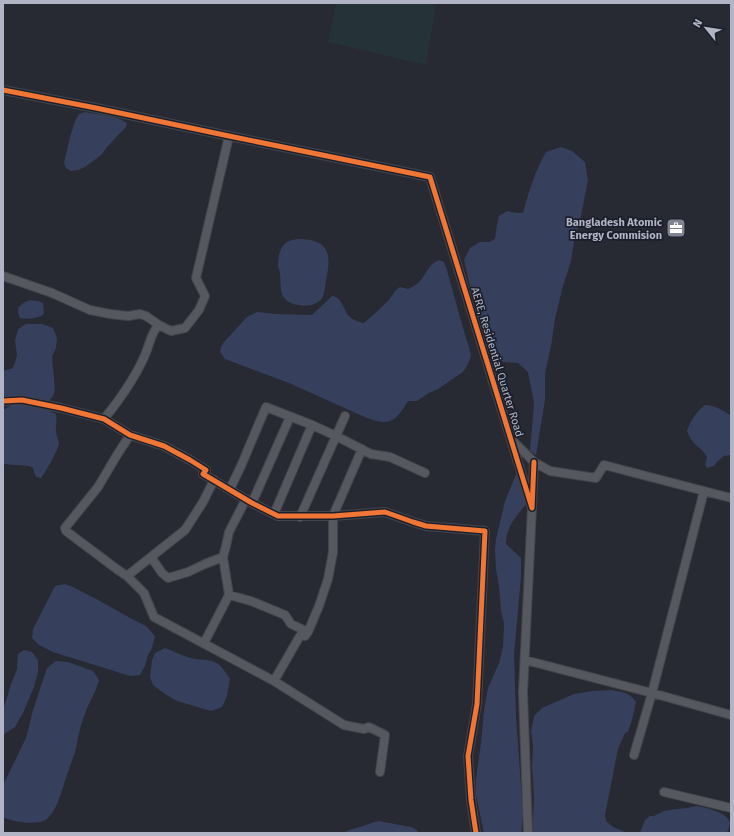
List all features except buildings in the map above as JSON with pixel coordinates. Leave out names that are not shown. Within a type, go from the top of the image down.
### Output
[{"type":"street","points":[[3,90],[229,136],[196,278],[205,296],[199,310],[184,328],[171,331],[140,314],[128,316],[90,310],[52,293],[3,276]]},
{"type":"street","name":"AERE, Residential Quarter Road","points":[[229,136],[430,177],[532,508]]},
{"type":"street","points":[[104,419],[134,378],[147,352],[155,328],[159,325]]},
{"type":"street","points":[[3,401],[22,400],[104,419],[130,435],[164,446],[190,460],[206,470],[204,474],[249,501],[278,516],[333,516],[385,512],[426,526],[485,531],[477,704],[468,756],[471,800],[476,833]]},
{"type":"street","points":[[230,489],[242,466],[266,407],[312,425],[371,454],[390,457],[425,472]]},
{"type":"street","points":[[300,517],[345,416]]},
{"type":"street","points":[[204,643],[229,595],[223,558],[229,532],[249,501],[290,417]]},
{"type":"street","points":[[274,514],[312,425]]},
{"type":"street","points":[[130,435],[98,487],[66,528],[66,531],[127,576],[144,593],[154,617],[274,681],[344,725],[364,729],[369,727],[385,735],[380,772]]},
{"type":"street","name":"AERE, Residential Quarter Road","points":[[511,440],[534,462],[550,471],[596,478],[604,465],[731,498]]},
{"type":"street","points":[[274,681],[302,634],[305,636],[308,632],[319,606],[328,579],[333,552],[333,516],[362,449]]},
{"type":"street","points":[[528,833],[523,692],[534,462]]},
{"type":"street","points":[[127,576],[185,530],[203,502],[214,480]]},
{"type":"street","points":[[634,755],[652,693],[704,491]]},
{"type":"street","points":[[151,557],[162,574],[168,578],[223,558]]},
{"type":"street","points":[[229,595],[251,601],[285,615],[291,624],[308,632]]},
{"type":"street","points":[[525,660],[731,715]]},
{"type":"street","points":[[664,792],[731,808]]},
{"type":"shaded area","points":[[336,3],[436,3],[426,65],[328,42]]},
{"type":"water","points":[[85,112],[112,117],[127,123],[126,127],[101,155],[85,167],[71,171],[66,168],[64,163],[70,137],[79,114]]},
{"type":"water","points":[[561,147],[572,151],[585,162],[588,180],[580,221],[575,236],[571,261],[555,319],[545,373],[545,400],[536,455],[530,451],[534,403],[528,372],[518,363],[503,362],[493,358],[489,353],[480,328],[464,260],[470,248],[480,242],[489,242],[495,239],[499,216],[507,211],[523,213],[533,181],[546,152]]},
{"type":"water","points":[[297,239],[308,240],[322,245],[326,249],[328,255],[328,270],[323,296],[319,302],[315,304],[304,306],[294,304],[286,300],[282,295],[278,259],[282,247],[287,242]]},
{"type":"water","points":[[439,260],[444,262],[446,267],[471,356],[463,372],[417,401],[408,401],[402,411],[390,421],[381,422],[364,417],[289,383],[225,359],[220,352],[224,342],[247,317],[257,312],[312,315],[332,296],[340,301],[351,317],[356,321],[364,323],[388,301],[400,287],[408,289],[415,285],[422,279],[432,264]]},
{"type":"water","points":[[30,300],[43,303],[43,315],[26,319],[20,318],[18,311],[19,306]]},
{"type":"water","points":[[26,324],[42,324],[53,328],[57,338],[56,348],[52,357],[55,390],[53,396],[48,402],[3,397],[3,371],[13,368],[17,355],[15,341],[18,329]]},
{"type":"water","points":[[21,404],[45,409],[56,414],[56,431],[59,443],[52,461],[41,478],[36,477],[33,468],[29,466],[3,464],[3,410],[12,405]]},
{"type":"water","points":[[705,405],[718,408],[731,416],[731,455],[724,456],[714,466],[707,468],[705,465],[707,457],[692,441],[687,431],[694,417]]},
{"type":"water","points":[[517,472],[527,503],[510,527],[506,538],[506,544],[521,558],[521,577],[514,655],[516,715],[523,815],[521,833],[484,833],[476,795],[476,779],[484,710],[488,688],[499,663],[503,647],[504,624],[496,569],[496,539],[505,501]]},
{"type":"water","points":[[64,584],[71,586],[146,626],[155,636],[152,648],[140,675],[130,676],[53,652],[39,645],[32,638],[33,629],[55,586]]},
{"type":"water","points":[[165,648],[195,659],[215,662],[221,666],[230,679],[227,696],[222,707],[211,711],[177,701],[153,685],[150,677],[152,660],[155,653]]},
{"type":"water","points":[[24,650],[32,652],[38,660],[38,672],[34,687],[23,713],[15,727],[3,735],[3,707],[17,669],[18,654]]},
{"type":"water","points":[[56,661],[68,662],[93,671],[99,680],[83,719],[74,756],[53,811],[47,819],[38,822],[31,823],[7,819],[3,817],[3,785],[26,738],[33,710],[47,668]]},
{"type":"water","points":[[611,690],[628,694],[636,702],[628,732],[625,733],[618,749],[605,815],[606,821],[613,827],[628,833],[532,833],[534,797],[532,766],[533,746],[531,731],[534,716],[542,708],[574,694]]},
{"type":"water","points":[[697,806],[716,811],[725,816],[730,823],[727,833],[640,833],[645,820],[650,816],[654,816],[664,811]]},
{"type":"water","points":[[379,821],[411,827],[420,833],[344,833]]},
{"type":"cycle path","points":[[3,90],[430,177],[532,508],[534,462]]},
{"type":"cycle path","points":[[3,401],[22,400],[104,419],[130,435],[164,446],[190,460],[206,470],[203,474],[252,503],[278,516],[333,516],[385,512],[426,526],[485,531],[477,704],[468,756],[471,800],[476,833]]},
{"type":"place","name":"Bangladesh Atomic Energy Commision","points":[[676,228]]}]
